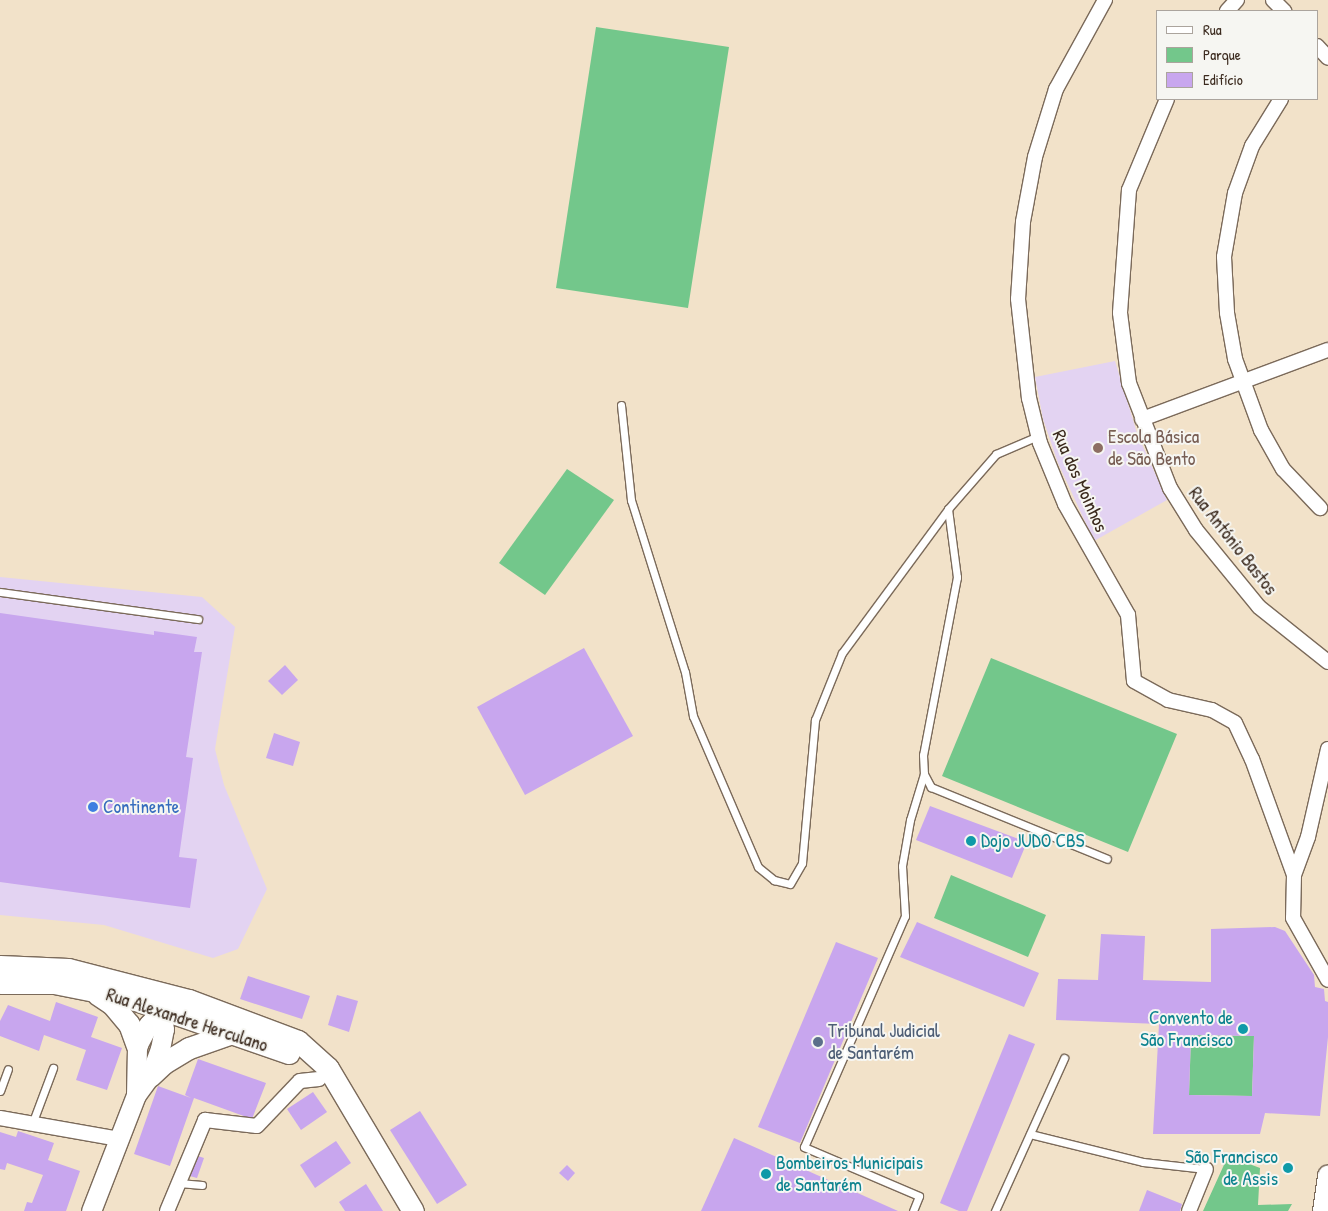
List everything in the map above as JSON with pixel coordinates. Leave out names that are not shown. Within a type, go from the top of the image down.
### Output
[{"type":"main road","name":"Rua Alexandre Herculano","points":[[0,966],[68,969],[164,1003],[298,1041],[328,1068],[413,1211]]},
{"type":"main road","name":"Rua Alexandre Herculano","points":[[0,983],[54,983],[164,1003],[232,1033],[289,1053],[353,1109]]},
{"type":"main road","points":[[93,991],[112,1004],[129,1024],[137,1046],[136,1095]]},
{"type":"main road","points":[[137,1046],[148,1024],[164,1003]]},
{"type":"main road","points":[[150,1076],[164,1029],[164,1003]]},
{"type":"main road","points":[[91,1211],[136,1095],[150,1076],[164,1062],[189,1048],[232,1033]]},
{"type":"main road","points":[[1323,1211],[1328,1175]]},
{"type":"street","name":"Rua dos Moinhos","points":[[1105,0],[1056,89],[1035,156],[1023,222],[1018,299],[1028,388],[1038,436],[1065,504],[1128,615],[1134,681],[1168,700],[1212,710],[1235,723],[1252,759],[1294,875]]},
{"type":"street","points":[[1228,10],[1237,0]]},
{"type":"street","points":[[1273,0],[1283,10]]},
{"type":"street","name":"Rua António Bastos","points":[[1168,100],[1130,190],[1123,250],[1120,313],[1129,383],[1170,488],[1196,530],[1259,607],[1328,662]]},
{"type":"street","points":[[1280,100],[1252,146],[1238,184],[1224,257],[1227,313],[1242,382],[1261,430],[1283,469],[1320,508]]},
{"type":"street","points":[[1142,419],[1328,350]]},
{"type":"street","points":[[1328,749],[1308,837],[1294,875],[1293,918],[1328,980]]},
{"type":"street","points":[[167,1211],[205,1120],[257,1126],[300,1082],[319,1079]]},
{"type":"street","points":[[0,1118],[119,1139]]},
{"type":"street","points":[[1189,1211],[1206,1169]]},
{"type":"lane","points":[[621,405],[631,500],[684,672],[693,716],[758,867],[774,880],[790,884],[802,863],[815,720],[842,653],[948,509],[996,454],[1038,436]]},
{"type":"lane","points":[[913,1211],[920,1196],[804,1147],[905,916],[902,866],[910,820],[924,774],[923,755],[957,577],[948,509]]},
{"type":"lane","points":[[0,592],[198,619]]},
{"type":"lane","points":[[924,774],[931,787],[1107,859]]},
{"type":"lane","points":[[995,1211],[1064,1058]]},
{"type":"lane","points":[[32,1124],[53,1068]]},
{"type":"lane","points":[[0,1091],[8,1069]]},
{"type":"lane","points":[[1030,1134],[1142,1162],[1206,1169]]},
{"type":"lane","points":[[178,1184],[202,1186]]},
{"type":"shaded area","name":"Escola Básica de São Bento","points":[[1115,361],[1137,433],[1167,500],[1094,541],[1058,463],[1043,419],[1035,377]]},
{"type":"shaded area","name":"Continente","points":[[0,577],[202,597],[235,627],[215,749],[224,785],[267,889],[238,949],[213,958],[104,925],[0,915]]},
{"type":"green space","points":[[596,27],[729,47],[688,308],[556,288]]},
{"type":"green space","points":[[567,469],[614,500],[545,595],[499,563]]},
{"type":"green space","points":[[991,658],[1177,734],[1128,852],[942,776]]},
{"type":"green space","points":[[951,875],[1046,915],[1028,957],[934,918]]},
{"type":"green space","points":[[1191,1035],[1254,1036],[1252,1096],[1189,1095]]},
{"type":"green space","points":[[1228,1156],[1260,1168],[1258,1205],[1292,1204],[1288,1211],[1203,1211]]},
{"type":"building","name":"Continente","points":[[0,613],[154,635],[154,631],[197,637],[194,652],[202,652],[186,757],[193,758],[179,857],[197,859],[190,908],[0,882]]},
{"type":"building","points":[[584,648],[633,736],[525,795],[477,707]]},
{"type":"building","points":[[285,665],[298,680],[282,695],[268,681]]},
{"type":"building","points":[[274,733],[300,742],[293,766],[266,758]]},
{"type":"building","name":"Dojo JUDO CBS","points":[[930,806],[1027,842],[1012,878],[916,840]]},
{"type":"building","points":[[917,922],[1039,973],[1024,1007],[900,957]]},
{"type":"building","name":"Convento de São Francisco","points":[[1275,927],[1285,931],[1314,975],[1315,987],[1324,989],[1325,1001],[1328,1002],[1328,1037],[1320,1116],[1265,1113],[1260,1134],[1153,1134],[1159,1024],[1056,1020],[1058,979],[1098,980],[1101,934],[1145,936],[1143,980],[1211,982],[1211,929]],"holes":[[[1191,1035],[1254,1036],[1252,1096],[1189,1095]]]},
{"type":"building","name":"Tribunal Judicial de Santarém","points":[[836,942],[878,958],[800,1143],[758,1127]]},
{"type":"building","points":[[248,976],[310,996],[302,1019],[240,999]]},
{"type":"building","points":[[337,995],[358,1001],[349,1032],[328,1025]]},
{"type":"building","points":[[56,1002],[98,1017],[91,1037],[122,1048],[107,1090],[76,1080],[86,1050],[44,1035],[39,1051],[0,1036],[0,1021],[8,1005],[50,1021]]},
{"type":"building","points":[[1009,1034],[1035,1044],[967,1211],[959,1211],[940,1203]]},
{"type":"building","points":[[198,1059],[266,1083],[252,1119],[194,1098],[170,1166],[134,1154],[158,1086],[191,1098],[185,1095]]},
{"type":"building","points":[[313,1092],[327,1112],[301,1130],[287,1109]]},
{"type":"building","points":[[420,1111],[467,1185],[437,1204],[390,1130]]},
{"type":"building","points":[[18,1131],[54,1143],[48,1160],[80,1171],[66,1211],[24,1211],[27,1202],[32,1203],[43,1175],[7,1163],[5,1170],[0,1169],[0,1132],[16,1137]]},
{"type":"building","name":"Bombeiros Municipais de Santarém","points":[[734,1138],[898,1211],[701,1211]]},
{"type":"building","points":[[336,1141],[351,1163],[315,1188],[300,1165]]},
{"type":"building","points":[[192,1154],[204,1158],[197,1178],[186,1175]]},
{"type":"building","points":[[567,1165],[575,1173],[568,1181],[559,1173]]},
{"type":"building","points":[[366,1184],[383,1211],[345,1211],[339,1202]]},
{"type":"building","points":[[1147,1190],[1182,1204],[1180,1211],[1139,1211]]},
{"type":"place","name":"Escola Básica de São Bento","points":[[1098,448]]},
{"type":"place","name":"Continente","points":[[93,807]]},
{"type":"place","name":"Dojo JUDO CBS","points":[[971,841]]},
{"type":"place","name":"Convento de São Francisco","points":[[1243,1029]]},
{"type":"place","name":"Tribunal Judicial de Santarém","points":[[818,1042]]},
{"type":"place","name":"São Francisco de Assis","points":[[1288,1168]]},
{"type":"place","name":"Bombeiros Municipais de Santarém","points":[[766,1174]]}]
